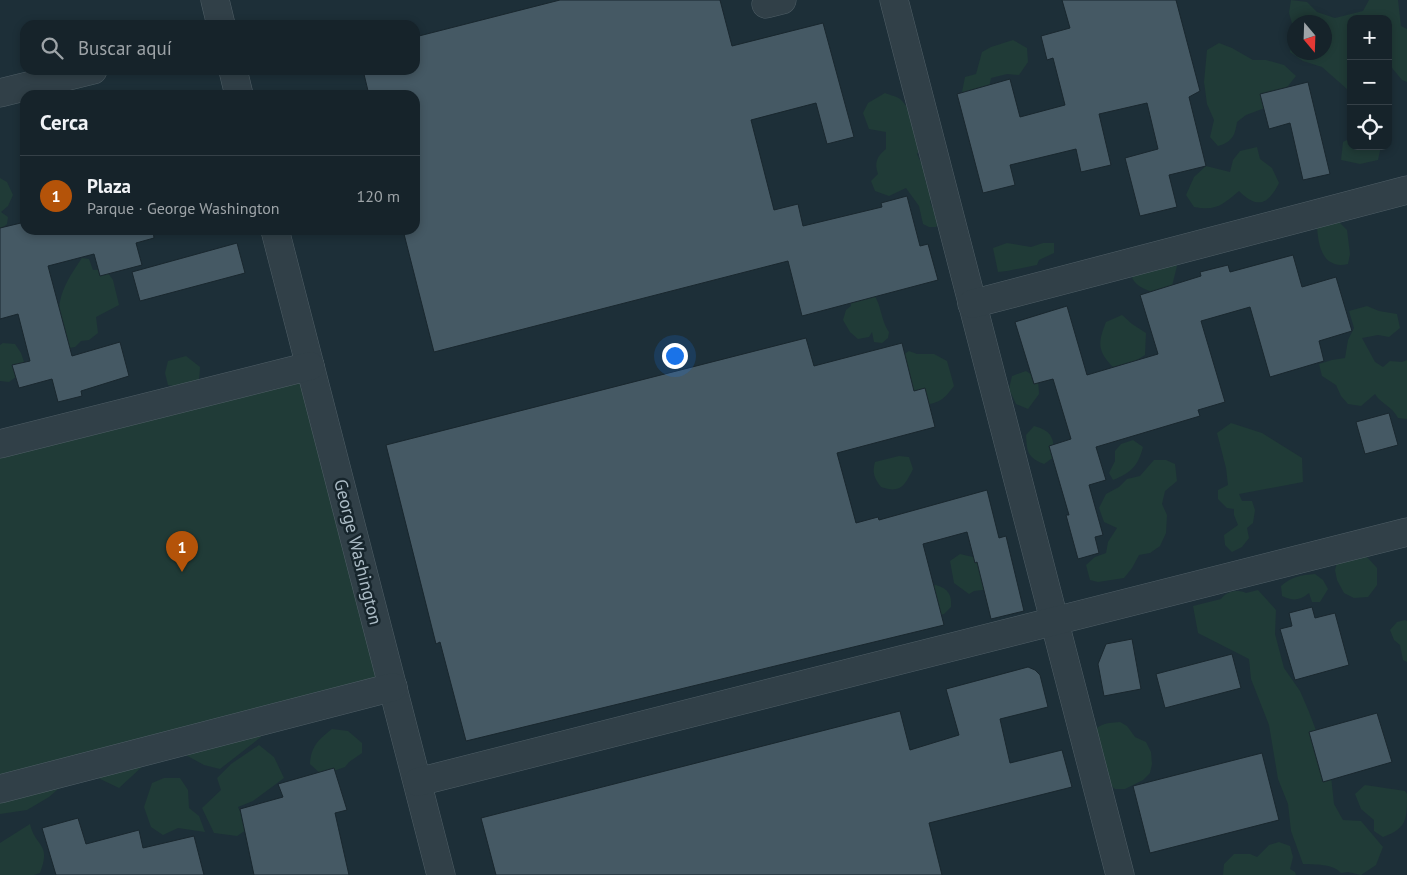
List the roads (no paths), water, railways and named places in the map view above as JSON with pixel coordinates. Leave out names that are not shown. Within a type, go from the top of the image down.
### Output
[{"type":"street","points":[[215,0],[220,20]]},
{"type":"street","points":[[894,0],[1120,875]]},
{"type":"street","points":[[0,93],[73,75]]},
{"type":"street","points":[[234,75],[238,90]]},
{"type":"street","points":[[972,304],[1407,190]]},
{"type":"street","name":"George Washington","points":[[276,235],[441,875]]},
{"type":"street","points":[[0,444],[310,366]]},
{"type":"street","points":[[418,782],[1407,532]]},
{"type":"street","points":[[0,789],[392,687]]},
{"type":"place","name":"Plaza","points":[[182,572]]}]
